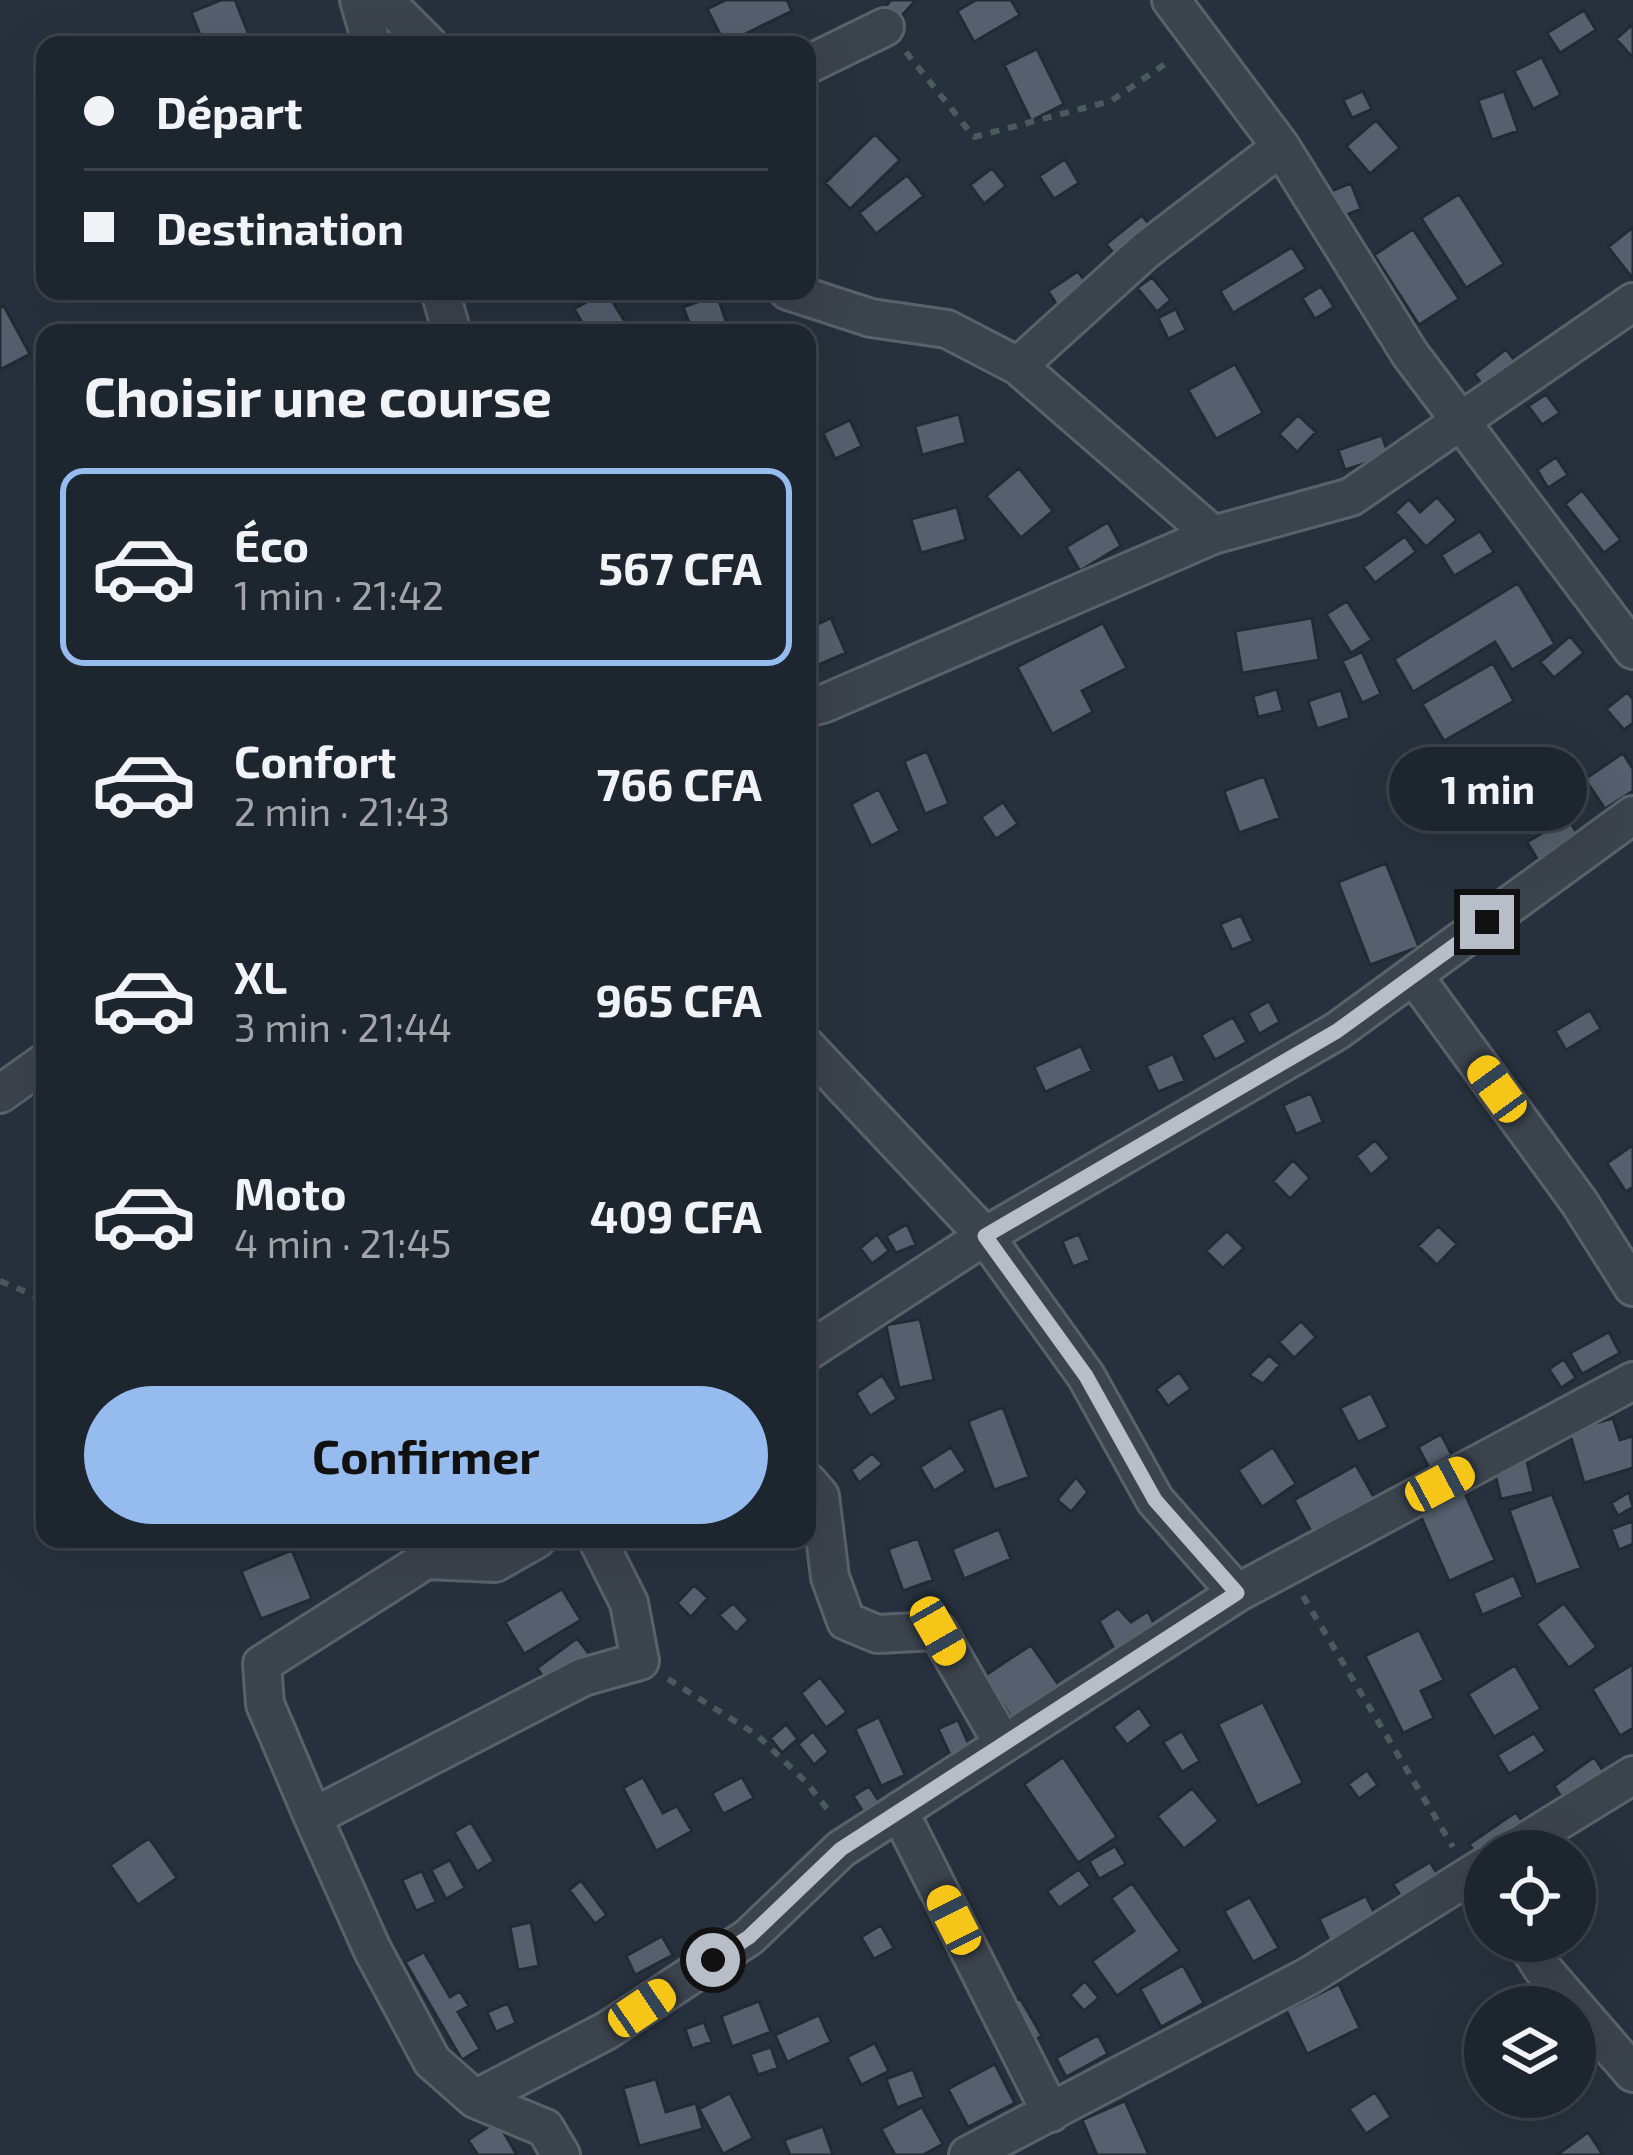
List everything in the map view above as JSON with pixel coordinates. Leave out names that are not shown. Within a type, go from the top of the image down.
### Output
[{"type":"street","points":[[359,0],[369,36]]},
{"type":"street","points":[[383,0],[420,36]]},
{"type":"street","points":[[1171,0],[1281,147],[1409,354],[1633,650]]},
{"type":"street","points":[[816,61],[885,27]]},
{"type":"street","points":[[1018,366],[1146,250],[1281,147]]},
{"type":"street","points":[[816,300],[871,318],[947,329],[1018,366],[1214,535]]},
{"type":"street","points":[[816,706],[1214,535],[1351,497],[1633,302]]},
{"type":"street","points":[[816,1346],[985,1236],[1337,1031],[1633,815]]},
{"type":"street","points":[[1414,976],[1579,1202],[1633,1287]]},
{"type":"street","points":[[816,1057],[985,1236],[1086,1376],[1155,1500],[1237,1593]]},
{"type":"street","points":[[0,1094],[36,1068]]},
{"type":"street","points":[[475,2099],[606,2031],[749,1937],[854,1840],[1237,1593],[1633,1381]]},
{"type":"street","points":[[816,1491],[830,1577],[846,1621],[877,1634],[938,1631],[1003,1744]]},
{"type":"street","points":[[521,1548],[495,1563],[426,1560],[262,1664],[265,1704],[313,1817],[410,2025],[432,2062],[475,2099],[545,2128],[561,2155]]},
{"type":"street","points":[[313,1817],[583,1677],[640,1661],[629,1603],[602,1548]]},
{"type":"street","points":[[1545,1830],[1633,1775]]},
{"type":"street","points":[[899,1811],[1051,2114]]},
{"type":"street","points":[[968,2155],[1309,1976],[1464,1881]]},
{"type":"street","points":[[1538,1962],[1633,2073]]},
{"type":"path","points":[[885,27],[974,136],[1111,101],[1202,40]]},
{"type":"path","points":[[0,1281],[36,1296]]},
{"type":"path","points":[[1286,1567],[1464,1834]]},
{"type":"path","points":[[640,1661],[757,1735],[806,1782],[854,1840]]},
{"type":"building","points":[[221,0],[235,0],[249,36],[200,36],[191,12]]},
{"type":"building","points":[[726,0],[787,0],[792,11],[741,36],[721,36],[707,9]]},
{"type":"building","points":[[891,0],[916,0],[896,22],[886,6]]},
{"type":"building","points":[[976,0],[1011,0],[1020,15],[974,42],[957,11]]},
{"type":"building","points":[[1584,10],[1596,30],[1560,53],[1547,33]]},
{"type":"building","points":[[1633,24],[1633,56],[1632,57],[1616,39]]},
{"type":"building","points":[[1037,49],[1064,104],[1031,121],[1004,65]]},
{"type":"building","points":[[1542,57],[1561,95],[1533,109],[1514,71]]},
{"type":"building","points":[[1363,91],[1372,109],[1352,118],[1343,100]]},
{"type":"building","points":[[1504,91],[1518,131],[1492,140],[1478,100]]},
{"type":"building","points":[[1376,120],[1400,148],[1370,174],[1346,146]]},
{"type":"building","points":[[875,134],[900,160],[850,209],[825,183]]},
{"type":"building","points":[[1065,159],[1079,183],[1054,199],[1039,176]]},
{"type":"building","points":[[992,168],[1006,186],[984,204],[970,185]]},
{"type":"building","points":[[907,175],[924,196],[876,234],[859,213]]},
{"type":"building","points":[[1351,183],[1361,209],[1337,219],[1326,193]]},
{"type":"building","points":[[1459,194],[1504,264],[1466,288],[1421,218]]},
{"type":"building","points":[[1142,215],[1156,233],[1120,262],[1106,244]]},
{"type":"building","points":[[1633,227],[1633,279],[1608,247]]},
{"type":"building","points":[[1413,229],[1459,299],[1419,325],[1374,255]]},
{"type":"building","points":[[1292,247],[1306,269],[1233,313],[1220,291]]},
{"type":"building","points":[[1078,271],[1090,289],[1060,310],[1048,291]]},
{"type":"building","points":[[1152,277],[1171,300],[1157,312],[1137,288]]},
{"type":"building","points":[[1321,286],[1334,307],[1315,319],[1302,298]]},
{"type":"building","points":[[590,300],[612,300],[626,324],[583,324],[574,309]]},
{"type":"building","points":[[719,300],[727,324],[690,324],[683,307]]},
{"type":"building","points":[[4,306],[30,354],[0,370],[0,307]]},
{"type":"building","points":[[1176,309],[1186,330],[1168,339],[1158,318]]},
{"type":"building","points":[[1506,349],[1532,383],[1500,408],[1474,374]]},
{"type":"building","points":[[1235,364],[1263,413],[1216,439],[1188,390]]},
{"type":"building","points":[[1546,394],[1560,413],[1542,425],[1528,406]]},
{"type":"building","points":[[959,414],[966,443],[922,455],[915,426]]},
{"type":"building","points":[[1298,415],[1316,432],[1297,452],[1279,434]]},
{"type":"building","points":[[850,420],[862,446],[835,459],[823,433]]},
{"type":"building","points":[[1382,435],[1389,456],[1345,470],[1338,450]]},
{"type":"building","points":[[1556,457],[1568,475],[1548,488],[1537,470]]},
{"type":"building","points":[[1019,468],[1053,511],[1021,538],[986,496]]},
{"type":"building","points":[[1582,490],[1621,540],[1604,553],[1565,504]]},
{"type":"building","points":[[1437,497],[1457,520],[1426,547],[1395,512],[1409,499],[1420,512]]},
{"type":"building","points":[[957,507],[966,540],[921,553],[911,519]]},
{"type":"building","points":[[1108,522],[1121,546],[1080,571],[1066,547]]},
{"type":"building","points":[[1480,531],[1494,552],[1454,576],[1441,555]]},
{"type":"building","points":[[1405,536],[1416,552],[1375,583],[1363,567]]},
{"type":"building","points":[[1518,583],[1555,644],[1512,670],[1495,642],[1413,692],[1394,659]]},
{"type":"building","points":[[1347,601],[1372,640],[1351,653],[1326,614]]},
{"type":"building","points":[[831,618],[846,653],[816,666],[816,625]]},
{"type":"building","points":[[1312,618],[1319,660],[1242,673],[1235,631]]},
{"type":"building","points":[[1103,623],[1127,668],[1082,691],[1093,712],[1052,734],[1017,667]]},
{"type":"building","points":[[1570,636],[1584,653],[1554,678],[1540,662]]},
{"type":"building","points":[[1362,652],[1381,694],[1362,703],[1342,661]]},
{"type":"building","points":[[1493,663],[1514,701],[1444,741],[1422,704]]},
{"type":"building","points":[[1277,689],[1283,711],[1258,717],[1253,696]]},
{"type":"building","points":[[1341,690],[1350,718],[1317,729],[1308,701]]},
{"type":"building","points":[[1627,692],[1633,699],[1633,723],[1624,730],[1606,709]]},
{"type":"building","points":[[927,751],[949,804],[925,814],[904,761]]},
{"type":"building","points":[[1623,753],[1633,769],[1633,791],[1605,809],[1585,779]]},
{"type":"building","points":[[1264,776],[1280,818],[1239,833],[1224,791]]},
{"type":"building","points":[[879,789],[900,831],[871,846],[851,804]]},
{"type":"building","points":[[1438,795],[1446,815],[1425,824],[1417,805]]},
{"type":"building","points":[[1003,802],[1018,824],[996,839],[981,817]]},
{"type":"building","points":[[1568,818],[1580,838],[1539,862],[1527,842]]},
{"type":"building","points":[[1386,863],[1419,947],[1370,965],[1338,882]]},
{"type":"building","points":[[1241,915],[1253,941],[1232,950],[1220,924]]},
{"type":"building","points":[[1269,1001],[1280,1022],[1259,1034],[1248,1013]]},
{"type":"building","points":[[1590,1010],[1601,1029],[1566,1050],[1555,1031]]},
{"type":"building","points":[[1233,1017],[1247,1042],[1215,1060],[1201,1035]]},
{"type":"building","points":[[1081,1046],[1092,1071],[1045,1092],[1034,1067]]},
{"type":"building","points":[[1173,1054],[1185,1081],[1158,1092],[1146,1066]]},
{"type":"building","points":[[1311,1093],[1323,1122],[1296,1134],[1283,1105]]},
{"type":"building","points":[[1375,1140],[1390,1158],[1371,1175],[1356,1156]]},
{"type":"building","points":[[1633,1145],[1633,1187],[1626,1192],[1607,1163]]},
{"type":"building","points":[[1293,1160],[1310,1178],[1290,1199],[1273,1181]]},
{"type":"building","points":[[907,1224],[916,1245],[896,1253],[886,1236]]},
{"type":"building","points":[[1438,1226],[1457,1244],[1437,1265],[1418,1246]]},
{"type":"building","points":[[1227,1231],[1244,1248],[1223,1268],[1206,1251]]},
{"type":"building","points":[[877,1234],[889,1251],[872,1264],[860,1248]]},
{"type":"building","points":[[1079,1234],[1090,1260],[1073,1267],[1062,1241]]},
{"type":"building","points":[[920,1319],[934,1380],[899,1388],[886,1325]]},
{"type":"building","points":[[1301,1321],[1316,1337],[1294,1358],[1279,1342]]},
{"type":"building","points":[[1609,1332],[1620,1353],[1582,1374],[1570,1353]]},
{"type":"building","points":[[1269,1355],[1280,1365],[1263,1384],[1249,1375]]},
{"type":"building","points":[[1564,1359],[1576,1378],[1561,1388],[1549,1369]]},
{"type":"building","points":[[1179,1372],[1191,1389],[1168,1406],[1156,1389]]},
{"type":"building","points":[[882,1375],[897,1399],[870,1416],[856,1393]]},
{"type":"building","points":[[1371,1393],[1388,1427],[1358,1442],[1340,1408]]},
{"type":"building","points":[[1003,1407],[1029,1477],[994,1490],[968,1421]]},
{"type":"building","points":[[1613,1418],[1620,1440],[1633,1436],[1633,1468],[1584,1483],[1569,1431]]},
{"type":"building","points":[[1441,1434],[1452,1455],[1429,1468],[1418,1447]]},
{"type":"building","points":[[951,1447],[966,1471],[934,1491],[920,1467]]},
{"type":"building","points":[[1273,1447],[1296,1484],[1262,1507],[1238,1470]]},
{"type":"building","points":[[872,1453],[883,1464],[859,1483],[851,1470]]},
{"type":"building","points":[[1526,1457],[1534,1492],[1501,1499],[1493,1465]]},
{"type":"building","points":[[1356,1465],[1375,1499],[1312,1533],[1294,1500]]},
{"type":"building","points":[[1076,1477],[1088,1492],[1071,1512],[1057,1500]]},
{"type":"building","points":[[1462,1487],[1495,1560],[1449,1581],[1417,1508]]},
{"type":"building","points":[[1629,1492],[1633,1507],[1618,1516],[1611,1503]]},
{"type":"building","points":[[1552,1494],[1581,1568],[1536,1585],[1509,1510]]},
{"type":"building","points":[[1633,1521],[1633,1544],[1619,1550],[1611,1529]]},
{"type":"building","points":[[999,1529],[1011,1559],[964,1579],[952,1549]]},
{"type":"building","points":[[918,1538],[933,1580],[903,1591],[888,1549]]},
{"type":"building","points":[[292,1550],[312,1599],[261,1619],[241,1571]]},
{"type":"building","points":[[1514,1575],[1523,1597],[1482,1615],[1473,1593]]},
{"type":"building","points":[[694,1585],[708,1598],[691,1617],[677,1603]]},
{"type":"building","points":[[562,1589],[581,1620],[524,1654],[505,1622]]},
{"type":"building","points":[[733,1603],[749,1620],[736,1633],[719,1615]]},
{"type":"building","points":[[1564,1603],[1597,1647],[1569,1668],[1536,1624]]},
{"type":"building","points":[[1118,1608],[1131,1622],[1148,1611],[1158,1632],[1119,1658],[1099,1621]]},
{"type":"building","points":[[1419,1630],[1444,1680],[1421,1691],[1434,1718],[1403,1733],[1365,1656]]},
{"type":"building","points":[[577,1638],[591,1656],[550,1687],[537,1668]]},
{"type":"building","points":[[1031,1645],[1065,1694],[1017,1726],[984,1676]]},
{"type":"building","points":[[1633,1664],[1633,1728],[1620,1736],[1592,1689]]},
{"type":"building","points":[[1515,1665],[1541,1709],[1494,1737],[1468,1694]]},
{"type":"building","points":[[820,1677],[847,1712],[826,1728],[801,1693]]},
{"type":"building","points":[[1263,1702],[1303,1783],[1257,1806],[1218,1724]]},
{"type":"building","points":[[1139,1707],[1152,1726],[1127,1745],[1113,1727]]},
{"type":"building","points":[[879,1717],[905,1775],[881,1786],[855,1729]]},
{"type":"building","points":[[958,1720],[970,1747],[950,1755],[938,1729]]},
{"type":"building","points":[[786,1724],[798,1739],[782,1753],[770,1738]]},
{"type":"building","points":[[813,1731],[829,1752],[814,1765],[798,1744]]},
{"type":"building","points":[[1182,1731],[1200,1761],[1182,1772],[1163,1742]]},
{"type":"building","points":[[1534,1733],[1546,1751],[1509,1774],[1497,1755]]},
{"type":"building","points":[[1063,1757],[1117,1837],[1078,1863],[1024,1784]]},
{"type":"building","points":[[1594,1757],[1606,1775],[1566,1804],[1554,1786]]},
{"type":"building","points":[[1367,1770],[1378,1785],[1359,1799],[1348,1784]]},
{"type":"building","points":[[643,1777],[663,1813],[677,1806],[692,1831],[656,1851],[623,1788]]},
{"type":"building","points":[[742,1777],[754,1798],[723,1814],[712,1793]]},
{"type":"building","points":[[869,1786],[881,1804],[865,1815],[853,1796]]},
{"type":"building","points":[[1192,1788],[1219,1821],[1184,1849],[1157,1816]]},
{"type":"building","points":[[1516,1812],[1527,1829],[1526,1830],[1490,1830]]},
{"type":"building","points":[[471,1822],[494,1861],[477,1872],[454,1832]]},
{"type":"building","points":[[149,1838],[177,1878],[138,1905],[110,1865]]},
{"type":"building","points":[[1115,1846],[1126,1864],[1099,1879],[1089,1861]]},
{"type":"building","points":[[450,1860],[465,1888],[446,1899],[431,1870]]},
{"type":"building","points":[[1430,1862],[1440,1878],[1403,1900],[1393,1884]]},
{"type":"building","points":[[1079,1869],[1091,1886],[1059,1908],[1047,1891]]},
{"type":"building","points":[[422,1871],[436,1902],[416,1911],[402,1880]]},
{"type":"building","points":[[581,1880],[607,1915],[595,1924],[569,1890]]},
{"type":"building","points":[[1132,1883],[1180,1951],[1117,1996],[1092,1961],[1134,1931],[1111,1898]]},
{"type":"building","points":[[1366,1896],[1377,1918],[1330,1942],[1319,1919]]},
{"type":"building","points":[[1250,1897],[1279,1948],[1253,1962],[1224,1911]]},
{"type":"building","points":[[531,1922],[539,1966],[518,1970],[510,1927]]},
{"type":"building","points":[[881,1925],[894,1948],[874,1959],[861,1937]]},
{"type":"building","points":[[662,1936],[673,1955],[635,1975],[626,1956]]},
{"type":"building","points":[[424,1952],[450,1997],[460,1991],[469,2006],[458,2012],[480,2049],[462,2060],[405,1962]]},
{"type":"building","points":[[1183,1965],[1204,2003],[1161,2027],[1140,1989]]},
{"type":"building","points":[[1085,1981],[1099,1998],[1084,2011],[1070,1995]]},
{"type":"building","points":[[1339,1984],[1360,2028],[1307,2054],[1286,2010]]},
{"type":"building","points":[[1020,1998],[1042,2036],[1026,2045],[1006,2007]]},
{"type":"building","points":[[759,2001],[771,2032],[732,2047],[721,2016]]},
{"type":"building","points":[[508,2003],[516,2023],[496,2032],[487,2012]]},
{"type":"building","points":[[819,2015],[831,2042],[787,2062],[775,2035]]},
{"type":"building","points":[[704,2022],[712,2042],[692,2049],[685,2029]]},
{"type":"building","points":[[1098,2035],[1108,2054],[1066,2077],[1056,2058]]},
{"type":"building","points":[[875,2043],[889,2071],[861,2085],[847,2057]]},
{"type":"building","points":[[771,2047],[778,2068],[758,2075],[750,2054]]},
{"type":"building","points":[[995,2064],[1015,2103],[968,2127],[948,2089]]},
{"type":"building","points":[[913,2069],[924,2097],[897,2108],[886,2079]]},
{"type":"building","points":[[656,2079],[666,2112],[696,2103],[703,2129],[639,2146],[623,2088]]},
{"type":"building","points":[[1375,2092],[1391,2117],[1366,2134],[1349,2109]]},
{"type":"building","points":[[730,2093],[753,2138],[723,2154],[699,2109]]},
{"type":"building","points":[[1125,2101],[1149,2155],[1097,2155],[1082,2120]]},
{"type":"building","points":[[922,2107],[943,2144],[923,2155],[895,2155],[881,2129]]},
{"type":"building","points":[[497,2121],[517,2155],[478,2155],[468,2140]]},
{"type":"building","points":[[823,2126],[833,2155],[790,2155],[784,2140]]},
{"type":"building","points":[[1588,2132],[1603,2155],[1557,2155]]},
{"type":"route","points":[[713,1960],[749,1937],[841,1849],[1237,1593],[1155,1500],[1086,1376],[985,1236],[1337,1031],[1487,922]]}]
